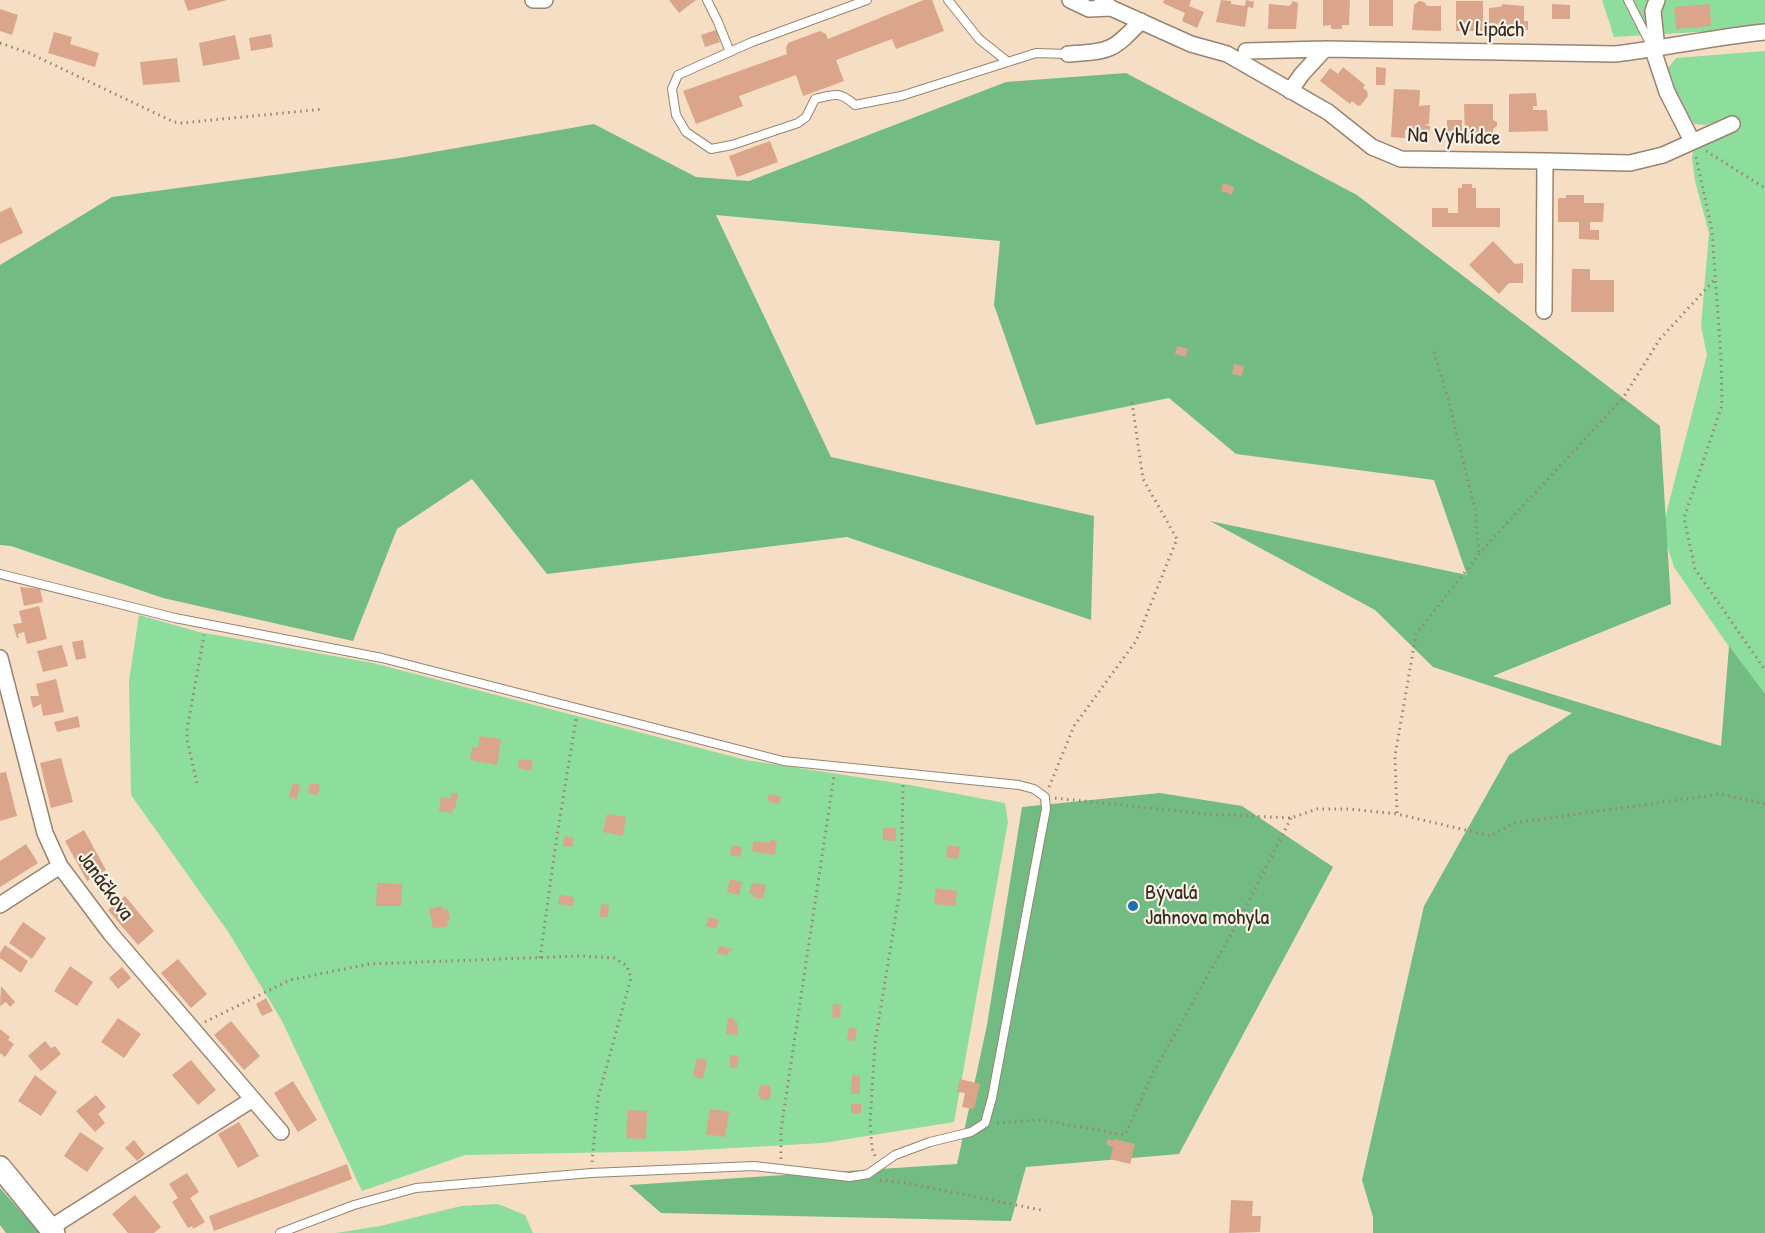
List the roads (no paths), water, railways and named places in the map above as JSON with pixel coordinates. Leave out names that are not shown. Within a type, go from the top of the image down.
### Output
[{"type":"street","points":[[533,0],[545,0]]},
{"type":"street","name":"Na Vyhlídce","points":[[1070,0],[1089,9],[1106,4],[1191,44],[1227,54],[1328,112],[1372,147],[1401,159],[1630,163],[1663,155],[1732,124]]},
{"type":"street","points":[[1657,0],[1653,11],[1655,49],[1667,92],[1692,141]]},
{"type":"street","points":[[1068,54],[1104,51],[1121,42],[1141,21]]},
{"type":"street","name":"V Lipách","points":[[1246,51],[1616,54],[1715,37],[1765,32]]},
{"type":"street","points":[[1290,91],[1302,74],[1325,50]]},
{"type":"street","points":[[1544,311],[1545,161]]},
{"type":"street","name":"Janáčkova","points":[[0,658],[45,833],[60,866],[111,934],[281,1132]]},
{"type":"street","points":[[0,905],[60,866]]},
{"type":"street","points":[[0,1167],[52,1231],[253,1099]]},
{"type":"lane","points":[[707,0],[730,52]]},
{"type":"lane","points":[[867,0],[730,52],[678,75],[672,89],[676,115],[686,132],[711,148],[732,144],[798,123],[806,117],[816,99],[835,94],[845,96],[855,105],[901,96],[1036,53],[1068,54]]},
{"type":"lane","points":[[948,0],[979,39],[1008,62]]},
{"type":"lane","points":[[1628,0],[1655,49]]},
{"type":"lane","points":[[0,574],[175,618],[382,658],[783,761],[1019,785],[1034,789],[1045,797],[1046,809],[992,1098],[985,1123],[971,1132],[930,1142],[895,1155],[868,1174],[858,1176],[754,1166],[591,1173],[416,1188],[354,1205],[280,1233]]},
{"type":"place","name":"Bývalá Jahnova mohyla","points":[[1133,906]]}]
